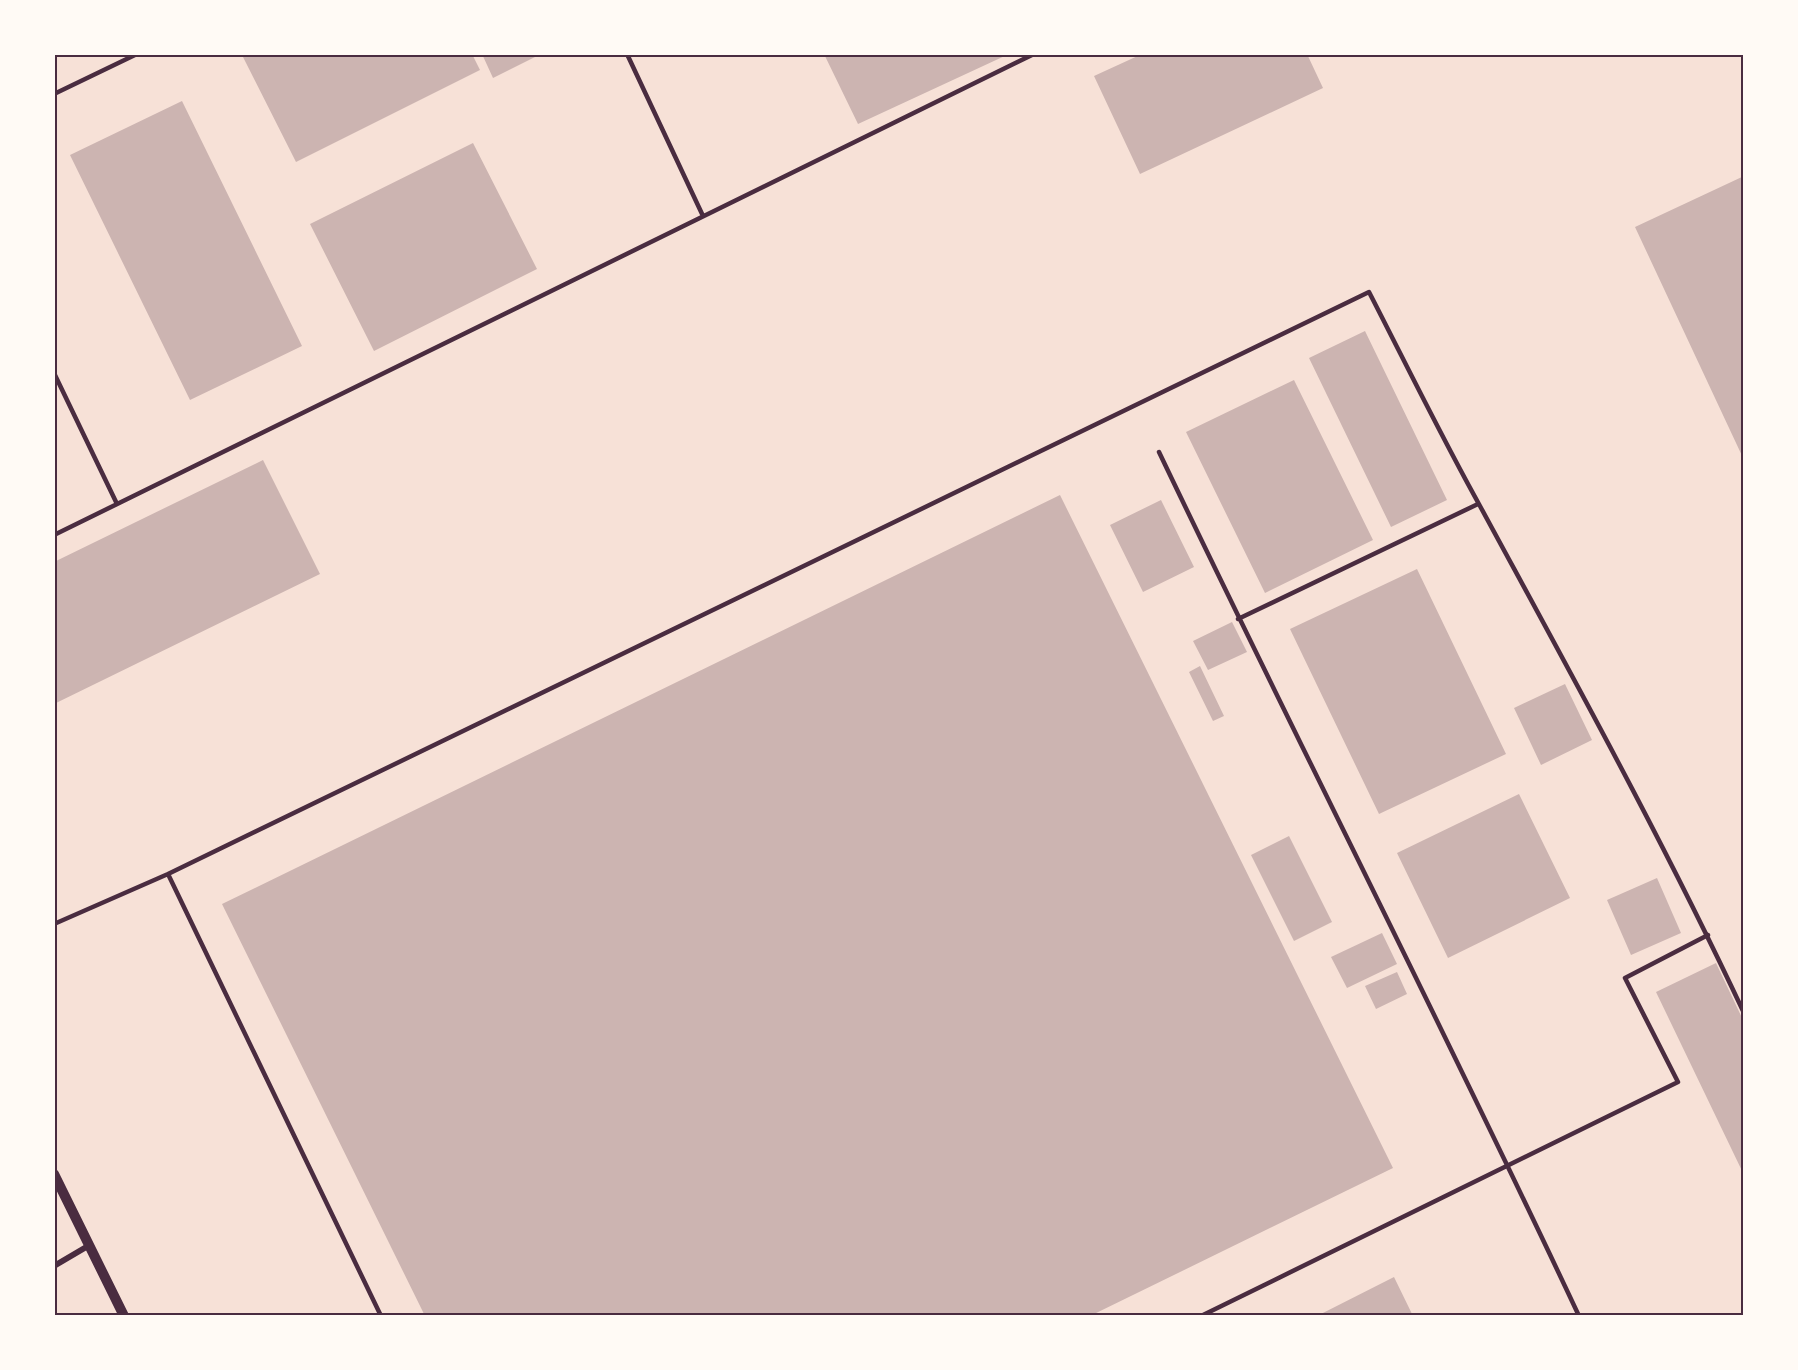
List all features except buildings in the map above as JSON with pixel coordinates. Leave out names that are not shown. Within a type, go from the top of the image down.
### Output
[{"type":"street","points":[[54,1174],[124,1316]]},
{"type":"street","points":[[54,1266],[88,1246]]},
{"type":"lane","points":[[54,94],[137,54]]},
{"type":"lane","points":[[627,54],[703,216]]},
{"type":"lane","points":[[54,535],[1034,54]]},
{"type":"lane","points":[[54,924],[168,874],[1369,292],[1478,504],[1581,690],[1708,935],[1744,1013]]},
{"type":"lane","points":[[54,373],[117,504]]},
{"type":"lane","points":[[1158,452],[1508,1165],[1579,1316]]},
{"type":"lane","points":[[1238,619],[1478,504]]},
{"type":"lane","points":[[168,874],[381,1316]]},
{"type":"lane","points":[[1201,1316],[1678,1082],[1625,978],[1708,935]]}]
